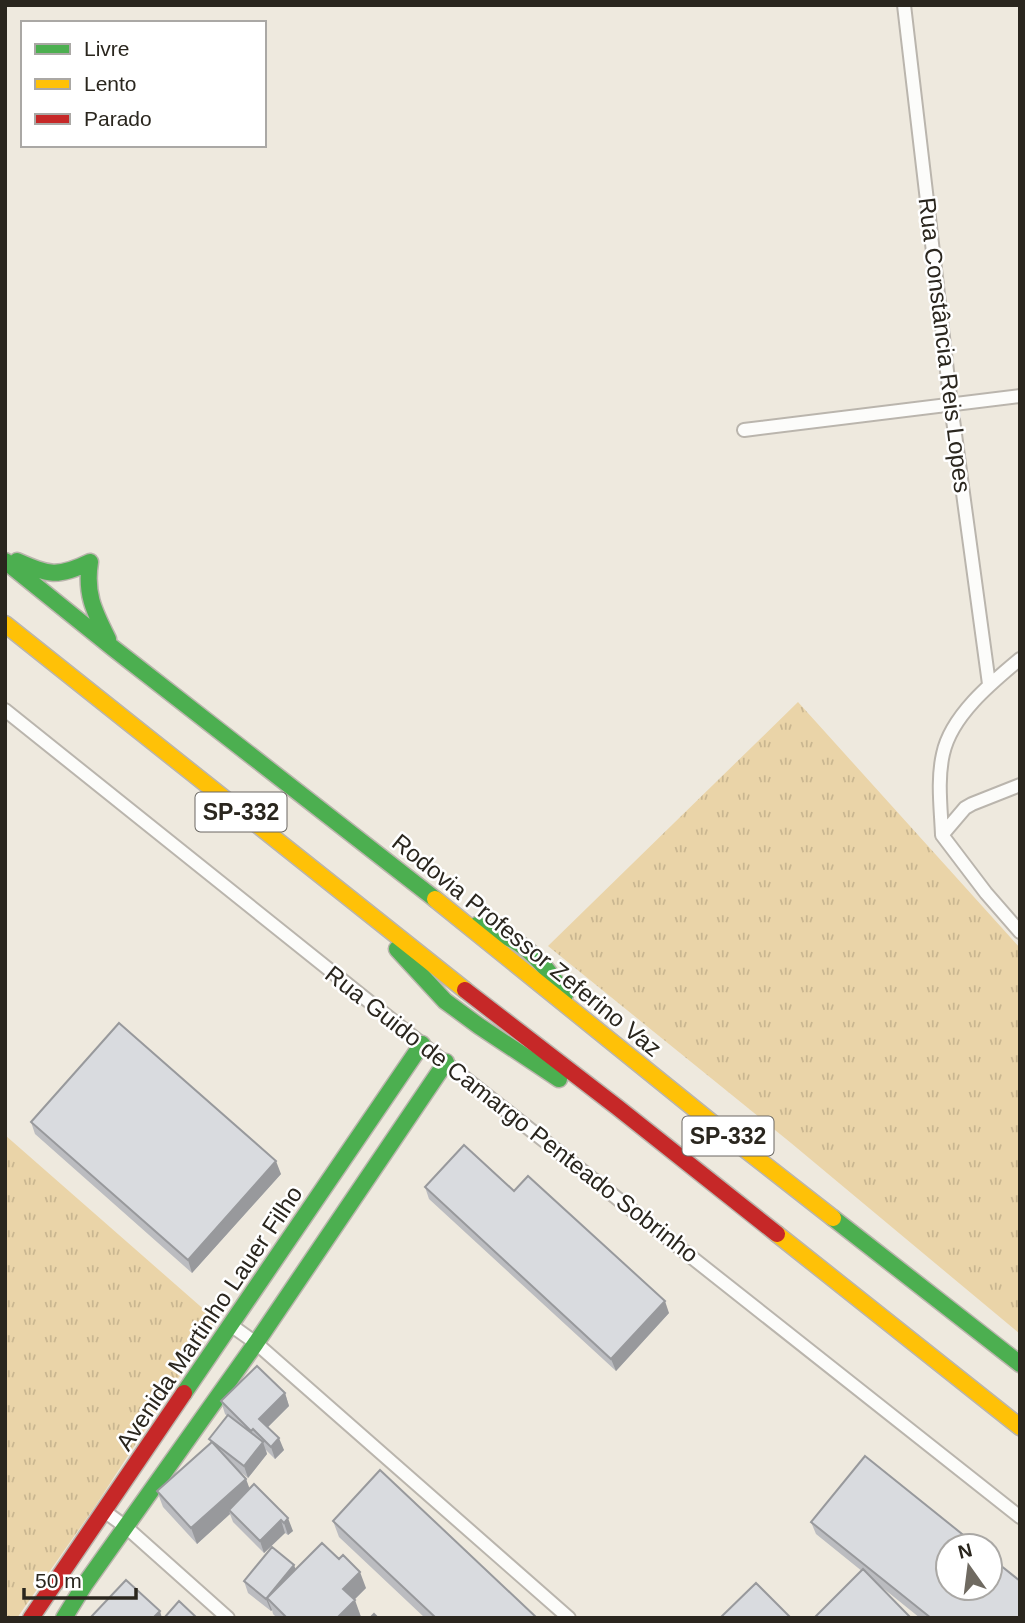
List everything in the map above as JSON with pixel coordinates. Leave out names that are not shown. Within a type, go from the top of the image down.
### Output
[{"type":"main road","points":[[5,556],[42,573],[59,575],[90,562],[88,594],[113,648]]},
{"type":"main road","name":"Rodovia Professor Zeferino Vaz","points":[[5,561],[439,903],[732,1139],[1020,1364]]},
{"type":"main road","name":"SP-332","points":[[5,625],[1020,1427]]},
{"type":"main road","name":"Avenida Martinho Lauer Filho","points":[[32,1618],[422,1044]]},
{"type":"main road","name":"Avenida Martinho Lauer Filho","points":[[64,1618],[85,1584],[256,1343],[446,1062]]},
{"type":"street","name":"Rua Constância Reis Lopes","points":[[904,5],[951,405],[989,684]]},
{"type":"street","points":[[744,430],[1020,396]]},
{"type":"street","points":[[1020,659],[989,684],[955,724],[943,752],[940,774],[942,835],[1020,932]]},
{"type":"street","name":"Rua Guido de Camargo Penteado Sobrinho","points":[[5,710],[1020,1517]]},
{"type":"street","points":[[942,835],[965,808],[1020,785]]},
{"type":"street","points":[[232,1326],[256,1343],[569,1618]]},
{"type":"street","points":[[104,1511],[126,1527],[228,1618]]},
{"type":"green space","points":[[798,702],[1020,948],[1020,1334],[791,1143],[548,946]]},
{"type":"green space","points":[[5,1135],[216,1320],[96,1505],[17,1618],[5,1618]]},
{"type":"building","points":[[119,1023],[276,1161],[188,1260],[31,1122]]},
{"type":"building","points":[[464,1145],[514,1191],[528,1176],[665,1301],[611,1359],[425,1187]]},
{"type":"building","points":[[257,1366],[285,1393],[259,1419],[279,1438],[271,1447],[221,1401]]},
{"type":"building","points":[[228,1415],[263,1442],[244,1466],[209,1439]]},
{"type":"building","points":[[212,1442],[246,1479],[191,1528],[157,1491]]},
{"type":"building","points":[[865,1456],[960,1532],[934,1532],[934,1602],[1004,1602],[1004,1568],[1020,1581],[1020,1618],[931,1618],[811,1522]]},
{"type":"building","points":[[380,1470],[537,1618],[436,1618],[333,1521]]},
{"type":"building","points":[[254,1484],[288,1518],[284,1523],[281,1520],[260,1541],[229,1510]]},
{"type":"building","points":[[322,1543],[339,1559],[343,1555],[360,1572],[343,1589],[355,1600],[337,1618],[287,1618],[267,1598]]},
{"type":"building","points":[[272,1547],[294,1565],[266,1599],[244,1581]]},
{"type":"building","points":[[863,1569],[911,1618],[814,1618]]},
{"type":"building","points":[[126,1580],[160,1611],[153,1618],[90,1618]]},
{"type":"building","points":[[756,1583],[791,1618],[720,1618]]},
{"type":"building","points":[[179,1601],[197,1618],[164,1618]]},
{"type":"traffic: fast","points":[[5,561],[435,899]]},
{"type":"traffic: fast","points":[[17,561],[53,573],[69,571],[90,562]]},
{"type":"traffic: fast","points":[[90,562],[92,602],[108,639]]},
{"type":"traffic: fast","points":[[477,925],[513,940],[528,951],[565,995]]},
{"type":"traffic: fast","points":[[397,949],[445,1001],[559,1079]]},
{"type":"traffic: fast","points":[[184,1393],[422,1044]]},
{"type":"traffic: fast","points":[[64,1618],[85,1584],[256,1343],[446,1062]]},
{"type":"traffic: fast","points":[[833,1218],[1020,1364]]},
{"type":"traffic: slow","points":[[5,624],[465,990]]},
{"type":"traffic: slow","points":[[435,899],[833,1218]]},
{"type":"traffic: slow","points":[[777,1234],[1020,1427]]},
{"type":"traffic: jam","points":[[465,990],[777,1234]]},
{"type":"traffic: jam","points":[[31,1618],[184,1393]]}]
